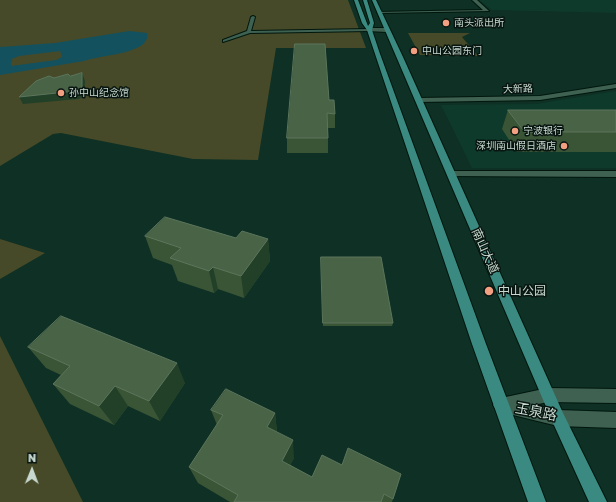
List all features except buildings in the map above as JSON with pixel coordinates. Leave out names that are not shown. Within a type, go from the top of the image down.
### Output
[{"type":"main road","points":[[356,0],[364,23],[369,30],[501,405],[537,502]]},
{"type":"main road","points":[[365,0],[372,23],[369,30]]},
{"type":"main road","name":"南山大道","points":[[374,0],[558,418],[598,502]]},
{"type":"street","points":[[379,12],[487,11],[474,0]]},
{"type":"street","points":[[249,32],[253,17]]},
{"type":"street","points":[[225,41],[249,32],[387,30]]},
{"type":"street","name":"大新路","points":[[419,100],[540,98],[616,86]]},
{"type":"street","points":[[451,174],[616,174]]},
{"type":"street","name":"玉泉路","points":[[501,405],[548,395],[616,396]]},
{"type":"street","name":"玉泉路","points":[[501,405],[558,418],[616,420]]},
{"type":"shaded area","points":[[0,0],[348,0],[366,48],[276,48],[258,160],[193,159],[61,133],[53,134],[0,166]]},
{"type":"shaded area","points":[[479,0],[616,0],[616,13],[492,10]]},
{"type":"shaded area","points":[[408,33],[470,33],[462,37],[478,56],[420,55]]},
{"type":"shaded area","points":[[616,91],[616,168],[472,168],[441,105],[536,104]]},
{"type":"shaded area","points":[[0,239],[45,253],[0,279]]},
{"type":"shaded area","points":[[0,336],[83,502],[0,502]]},
{"type":"water","points":[[129,31],[147,33],[146,40],[141,45],[133,50],[123,53],[0,75],[0,47],[55,43]],"holes":[[[60,51],[62,57],[56,60],[11,66],[12,59],[19,56]]]},
{"type":"place","name":"南头派出所","points":[[446,23]]},
{"type":"place","name":"中山公园东门","points":[[414,51]]},
{"type":"place","name":"孙中山纪念馆","points":[[61,93]]},
{"type":"place","name":"宁波银行","points":[[515,131]]},
{"type":"place","name":"深圳南山假日酒店","points":[[564,146]]},
{"type":"place","name":"中山公园","points":[[489,291]]}]
